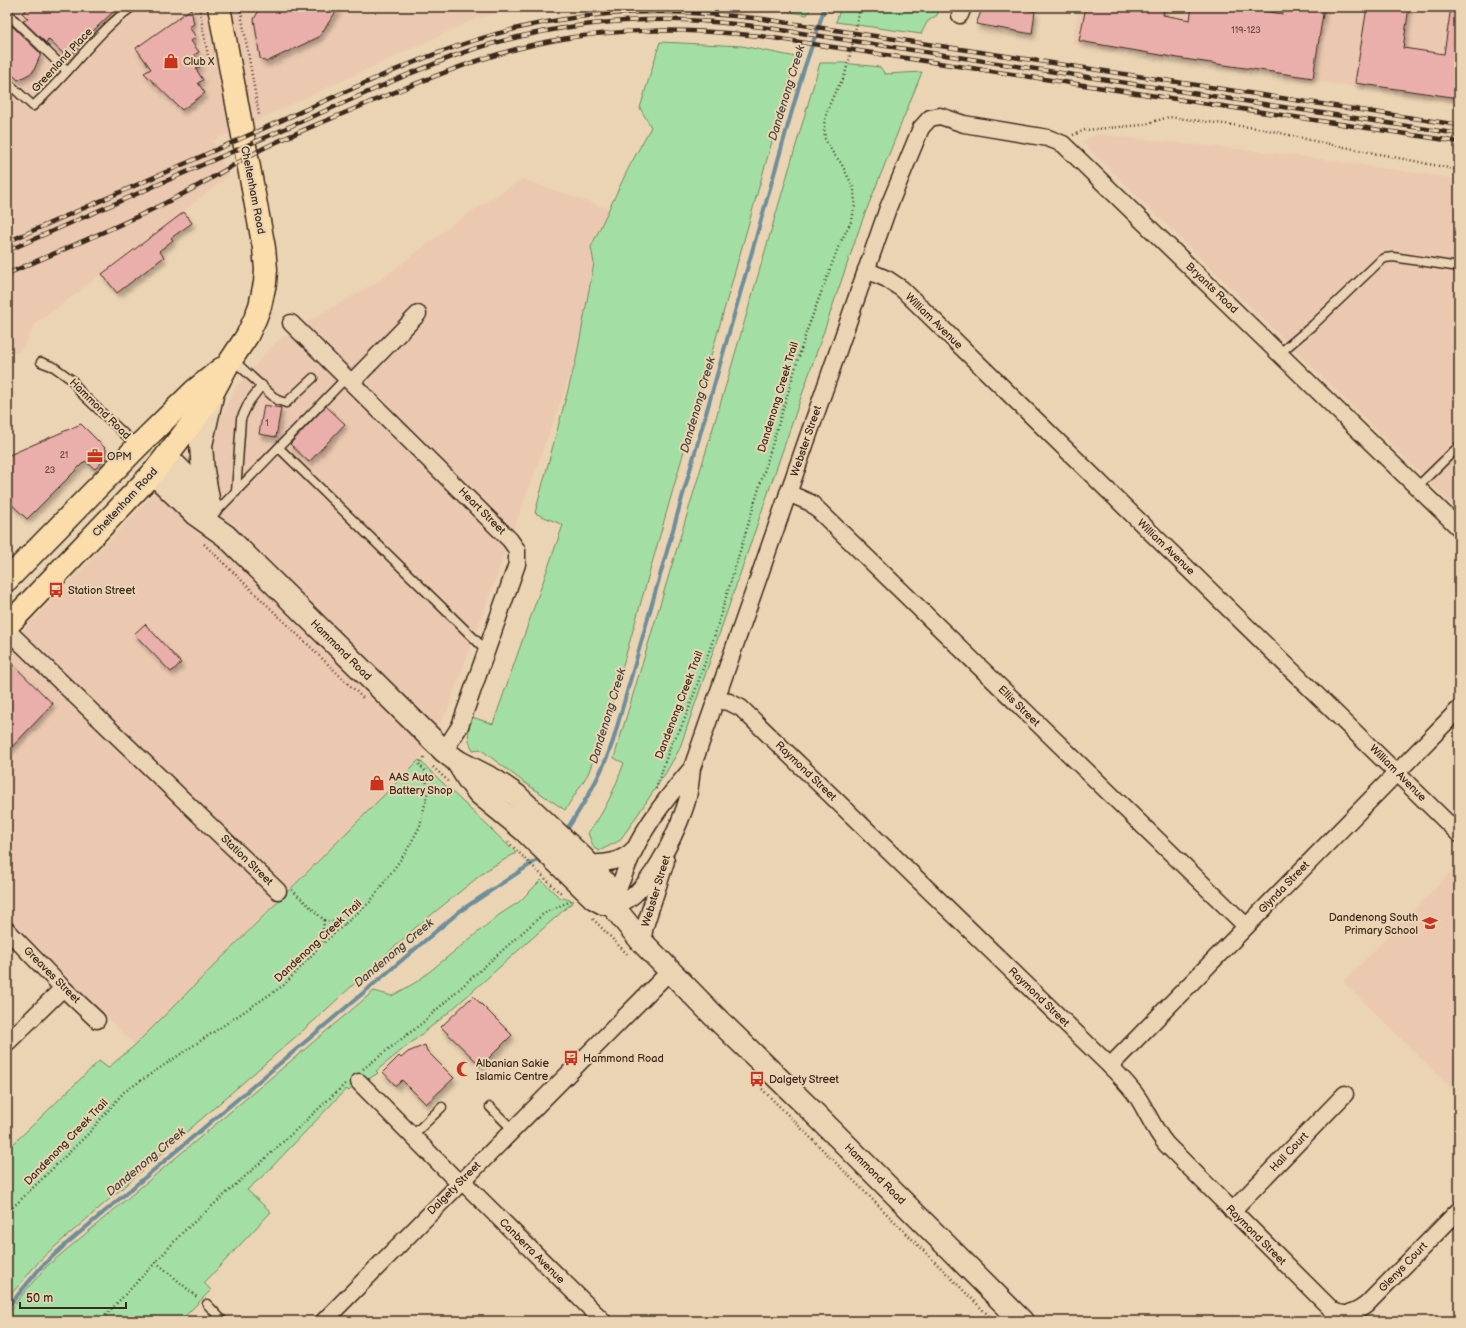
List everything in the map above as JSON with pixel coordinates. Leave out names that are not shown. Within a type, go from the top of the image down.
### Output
[{"type":"main road","name":"Cheltenham Road","points":[[7,626],[160,465],[212,394],[229,362],[247,336],[258,312],[264,287],[266,268],[264,248],[219,7]]},
{"type":"main road","name":"Cheltenham Road","points":[[7,580],[194,391],[229,362]]},
{"type":"main road","points":[[212,394],[201,445],[203,471],[212,509]]},
{"type":"main road","points":[[137,447],[160,465]]},
{"type":"main road","name":"Hammond Road","points":[[160,465],[191,481],[212,509],[226,536]]},
{"type":"main road","name":"Hammond Road","points":[[160,465],[195,514],[226,536],[450,756],[479,793],[522,827],[580,864],[594,898],[612,905],[636,950],[670,971],[1022,1321]]},
{"type":"street","name":"Bryants Road","points":[[930,118],[940,116],[964,124],[1048,138],[1063,144],[1459,528]]},
{"type":"street","name":"Webster Street","points":[[636,950],[662,876],[672,840],[687,802],[692,768],[866,270],[888,208],[921,128],[930,118]]},
{"type":"street","name":"William Avenue","points":[[866,270],[887,279],[902,289],[1459,834]]},
{"type":"street","points":[[349,380],[418,314]]},
{"type":"street","name":"Heart Street","points":[[291,323],[514,544],[517,553],[517,564],[450,756]]},
{"type":"street","name":"Ellis Street","points":[[788,493],[811,503],[1246,926]]},
{"type":"street","name":"Station Street","points":[[7,630],[278,891]]},
{"type":"street","name":"Raymond Street","points":[[716,700],[729,702],[741,708],[1110,1066],[1140,1100],[1158,1135],[1166,1144],[1327,1306],[1336,1313],[1341,1314]]},
{"type":"street","name":"Glynda Street","points":[[1110,1066],[1459,709]]},
{"type":"street","name":"Webster Street","points":[[612,905],[635,848],[671,792],[692,768]]},
{"type":"street","name":"Webster Street","points":[[612,905],[624,902],[647,881],[672,840]]},
{"type":"street","name":"Webster Street","points":[[580,864],[602,864],[616,861],[626,856],[635,848]]},
{"type":"street","name":"Greaves Street","points":[[7,930],[63,988],[97,1020]]},
{"type":"street","name":"Dalgety Street","points":[[324,1321],[670,971]]},
{"type":"street","points":[[7,1043],[63,988]]},
{"type":"street","name":"Canberra Avenue","points":[[355,1078],[412,1136],[603,1321]]},
{"type":"street","name":"Hall Court","points":[[1232,1211],[1345,1094]]},
{"type":"street","name":"Glenys Court","points":[[1341,1314],[1352,1314],[1366,1305],[1459,1210]]},
{"type":"lane","name":"Greenland Place","points":[[7,82],[33,106],[116,18],[132,7]]},
{"type":"lane","points":[[7,13],[67,71]]},
{"type":"lane","points":[[1280,353],[1313,325],[1385,258],[1403,258],[1459,267]]},
{"type":"lane","name":"Hammond Road","points":[[41,362],[54,367],[70,378],[81,393],[137,447]]},
{"type":"lane","points":[[229,362],[262,385],[278,400],[286,403],[313,378]]},
{"type":"lane","points":[[212,509],[236,492],[349,380]]},
{"type":"lane","points":[[236,492],[241,419],[249,402],[262,385]]},
{"type":"lane","points":[[1417,487],[1459,446]]},
{"type":"lane","points":[[279,448],[487,651]]},
{"type":"lane","points":[[412,1136],[442,1106]]},
{"type":"lane","points":[[490,1107],[513,1130]]},
{"type":"lane","points":[[206,1304],[223,1321]]},
{"type":"path","points":[[240,7],[259,115]]},
{"type":"path","name":"Dandenong Creek Trail","points":[[655,792],[656,785],[671,744],[680,730],[688,711],[727,596],[806,333],[839,245],[852,220],[855,205],[854,189],[844,168],[825,139],[824,125],[829,105],[844,77],[860,13],[863,7]]},
{"type":"path","points":[[1063,144],[1070,136],[1078,132],[1142,125],[1170,118],[1264,129],[1459,170]]},
{"type":"path","name":"Dandenong Creek Trail","points":[[7,1213],[88,1134],[124,1092],[284,985],[322,944],[370,902],[406,852],[420,826],[428,792],[425,771],[419,764],[424,758],[451,785]]},
{"type":"path","points":[[522,827],[557,890]]},
{"type":"path","points":[[278,891],[290,888],[324,920],[345,925]]},
{"type":"path","points":[[100,1321],[183,1232],[268,1155],[355,1078],[421,1024],[542,915],[575,899]]},
{"type":"path","points":[[322,944],[324,920]]},
{"type":"path","points":[[603,929],[636,950]]},
{"type":"path","points":[[758,1086],[994,1321]]},
{"type":"path","points":[[156,1262],[206,1304]]},
{"type":"shaded area","points":[[7,7],[522,7],[475,19],[213,141],[229,176],[37,322],[20,351],[7,357]]},
{"type":"shaded area","points":[[1079,7],[1459,7],[1459,103],[1072,44]]},
{"type":"shaded area","points":[[1096,134],[1292,155],[1459,179],[1459,511],[1082,142]]},
{"type":"shaded area","points":[[522,179],[609,209],[591,247],[594,263],[576,360],[448,709],[419,760],[135,1045],[7,919],[7,647],[132,517],[218,423],[234,389],[276,342],[306,322],[379,281],[457,221]]},
{"type":"shaded area","name":"Dandenong South Primary School","points":[[1459,864],[1459,1096],[1343,982]]},
{"type":"green space","points":[[773,7],[811,7],[807,15],[775,9]]},
{"type":"green space","points":[[841,7],[940,7],[937,15],[927,22],[921,34],[836,22]]},
{"type":"green space","points":[[660,42],[742,46],[796,57],[604,732],[588,774],[565,810],[525,783],[480,749],[473,750],[469,741],[469,730],[472,717],[493,724],[563,525],[535,513],[576,360],[594,263],[591,247],[628,169],[651,127],[640,108]]},
{"type":"green space","points":[[820,63],[843,63],[880,67],[885,74],[922,72],[862,221],[679,750],[665,774],[619,841],[599,851],[594,848],[588,833],[600,817],[609,800],[624,763],[614,758],[728,378]]},
{"type":"green space","points":[[419,760],[516,853],[488,869],[415,928],[316,1019],[42,1258],[7,1299],[7,1150],[99,1061],[108,1068],[135,1045]]},
{"type":"green space","points":[[541,880],[559,897],[574,901],[448,1013],[376,1071],[378,1073],[364,1082],[361,1079],[349,1091],[346,1089],[267,1172],[247,1190],[271,1212],[204,1283],[211,1290],[180,1321],[7,1321],[8,1316],[17,1302],[46,1267],[374,991],[392,996],[418,981],[499,915],[519,902]]},
{"type":"building","points":[[30,7],[118,7],[68,58],[48,39],[46,43],[23,21],[28,19],[22,13]]},
{"type":"building","points":[[261,7],[339,7],[319,37],[266,62],[260,58],[254,19]]},
{"type":"building","points":[[983,7],[1010,7],[1035,11],[1032,34],[976,24]]},
{"type":"building","points":[[1086,7],[1117,9],[1117,7],[1164,7],[1163,15],[1190,20],[1192,7],[1237,7],[1283,14],[1284,7],[1324,7],[1313,78],[1184,59],[1079,41]]},
{"type":"building","points":[[1367,7],[1409,7],[1403,48],[1444,54],[1451,7],[1459,7],[1459,98],[1355,83]]},
{"type":"building","name":"Club X","points":[[191,9],[194,24],[189,27],[196,37],[191,41],[199,52],[194,55],[201,66],[196,69],[203,80],[198,83],[205,93],[182,110],[144,73],[151,69],[136,48]]},
{"type":"building","points":[[11,25],[41,54],[33,72],[18,80],[7,69],[7,26]]},
{"type":"building","points":[[184,212],[192,223],[171,238],[173,240],[159,251],[164,257],[117,293],[102,274]]},
{"type":"building","points":[[264,405],[281,408],[276,437],[259,434]]},
{"type":"building","points":[[326,406],[345,424],[309,462],[290,444]]},
{"type":"building","points":[[81,424],[106,449],[106,458],[95,469],[85,461],[27,519],[7,500],[7,456]]},
{"type":"building","points":[[145,624],[181,663],[171,672],[134,634]]},
{"type":"building","points":[[7,659],[53,704],[7,752]]},
{"type":"building","points":[[473,996],[512,1035],[481,1066],[441,1027]]},
{"type":"building","points":[[425,1045],[427,1051],[454,1078],[426,1104],[402,1080],[396,1086],[383,1072],[399,1056],[401,1058],[408,1052]]},
{"type":"waterway","name":"Dandenong Creek","points":[[565,832],[592,788],[604,765],[613,741],[803,72],[825,7]]},
{"type":"waterway","name":"Dandenong Creek","points":[[7,1308],[41,1267],[65,1245],[460,911],[543,856]]},
{"type":"railway","points":[[7,242],[353,88],[420,60],[488,36],[523,27],[585,16],[636,12],[661,12],[711,14],[763,19],[1459,125]]},
{"type":"railway","points":[[7,251],[409,74],[458,55],[525,35],[604,23],[683,20],[762,27],[1459,134]]},
{"type":"railway","points":[[7,274],[109,230],[193,188],[264,148],[368,103],[504,52],[577,36],[604,33],[630,31],[682,31],[760,36],[1459,142]]},
{"type":"place","name":"Club X","points":[[171,61]]},
{"type":"place","name":"OPM","points":[[95,456]]},
{"type":"place","name":"Station Street","points":[[56,590]]},
{"type":"place","name":"AAS Auto Battery Shop","points":[[377,783]]},
{"type":"place","name":"Dandenong South Primary School","points":[[1430,923]]},
{"type":"place","name":"Hammond Road","points":[[571,1058]]},
{"type":"place","name":"Albanian Sakie Islamic Centre","points":[[464,1069]]},
{"type":"place","name":"Dalgety Street","points":[[757,1079]]}]
